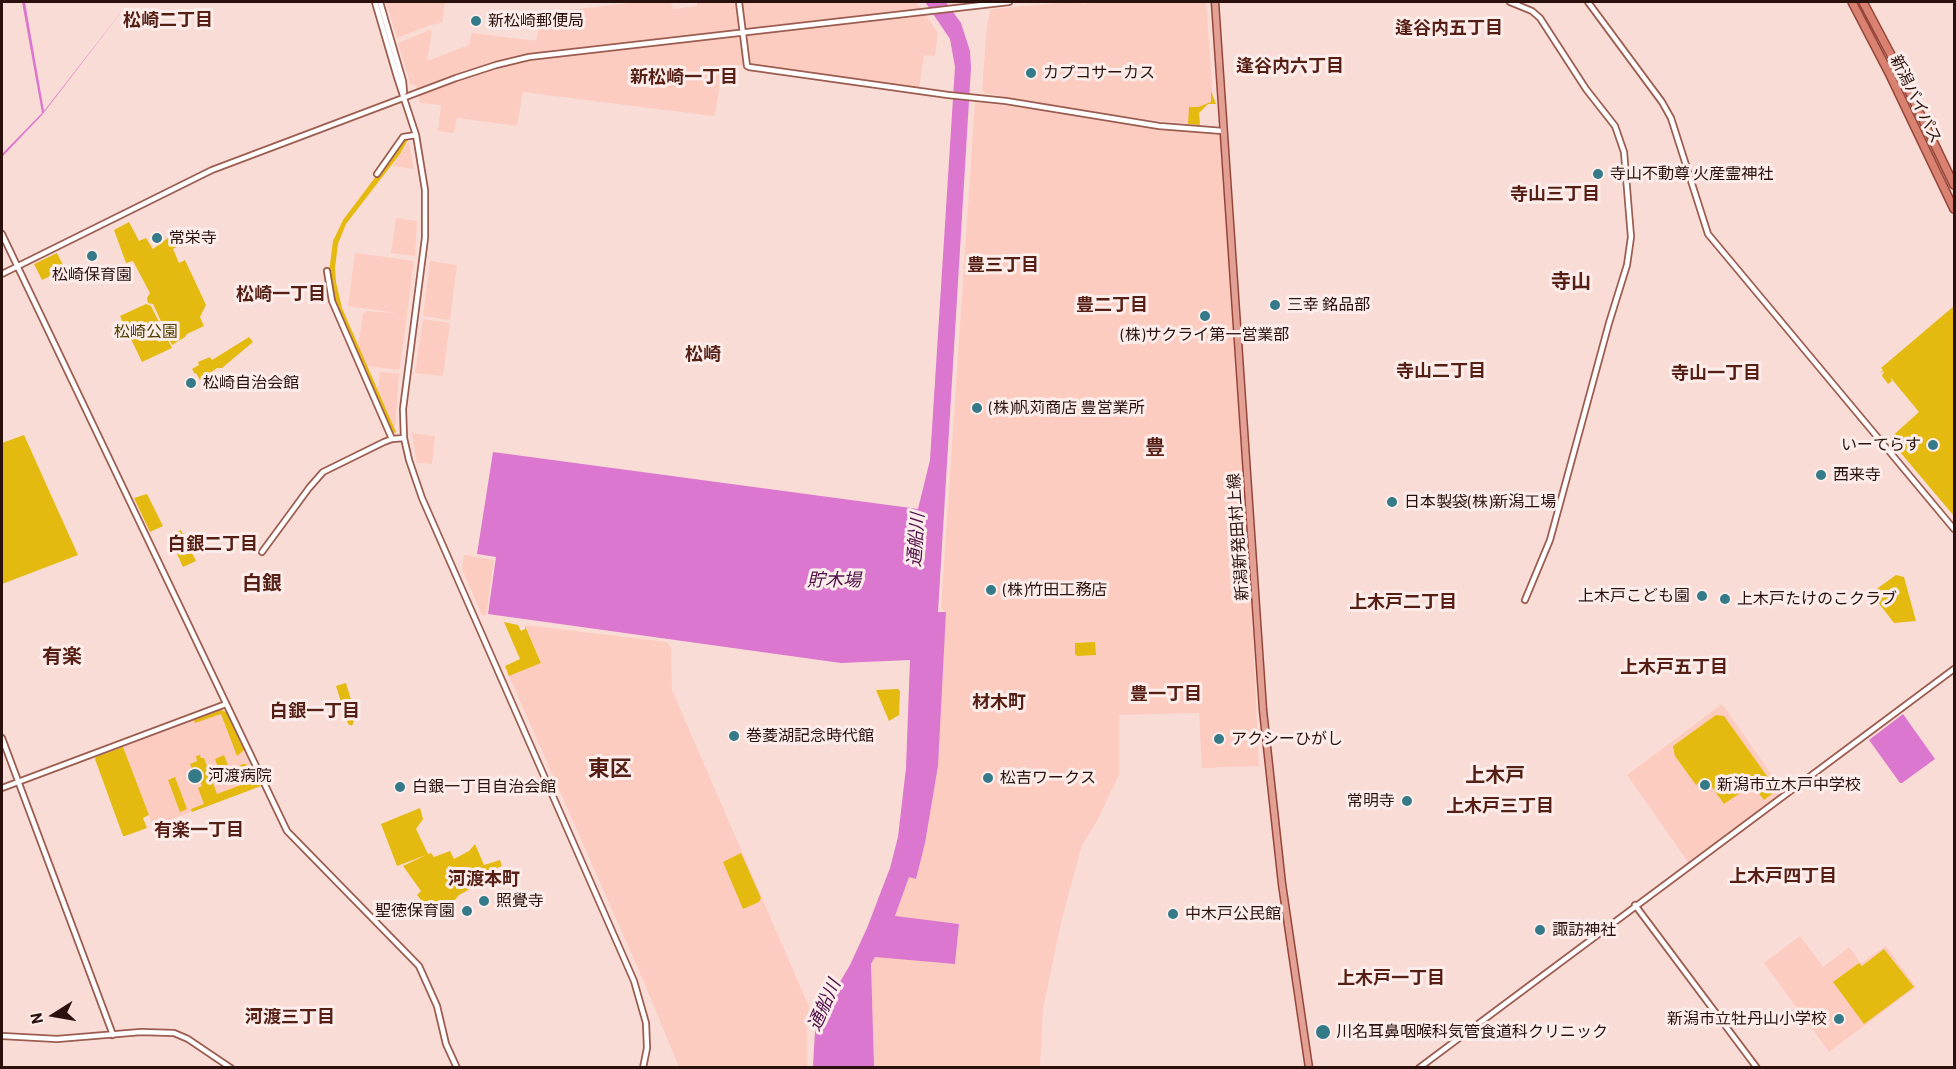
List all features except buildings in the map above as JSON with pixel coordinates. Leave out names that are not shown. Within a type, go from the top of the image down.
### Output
[{"type":"highway","name":"新潟バイパス","points":[[1852,2],[1954,209]]},
{"type":"highway","name":"新潟バイパス","points":[[1863,2],[1899,70],[1954,185]]},
{"type":"main road","name":"新潟新発田村上線","points":[[1215,2],[1268,768],[1291,952],[1310,1068]]},
{"type":"street","points":[[375,2],[416,135],[425,190],[425,232],[403,409],[404,438],[411,469],[634,981],[646,1023],[647,1048],[643,1068]]},
{"type":"street","points":[[380,2],[403,81],[405,98]]},
{"type":"street","points":[[739,2],[747,66],[749,67],[1006,101],[1159,126],[1223,131]]},
{"type":"street","points":[[2,274],[212,170],[468,74],[529,57],[1009,2]]},
{"type":"street","points":[[1510,2],[1532,11],[1540,18],[1586,89],[1616,126],[1624,152],[1631,237],[1627,265],[1608,325],[1550,540],[1525,600]]},
{"type":"street","points":[[1588,2],[1662,102],[1671,118],[1708,234],[1954,529]]},
{"type":"street","points":[[376,174],[403,137],[416,135]]},
{"type":"street","points":[[2,234],[287,831],[418,966],[436,1006],[446,1044],[458,1068]]},
{"type":"street","points":[[327,271],[330,294],[392,439]]},
{"type":"street","points":[[262,552],[323,472],[392,439],[404,438]]},
{"type":"street","points":[[1419,1068],[1954,669]]},
{"type":"street","points":[[2,788],[226,704]]},
{"type":"street","points":[[2,738],[113,1035]]},
{"type":"street","points":[[1635,905],[1756,1068]]},
{"type":"street","points":[[2,1036],[57,1039],[154,1032],[174,1033],[188,1039],[231,1068]]},
{"type":"shaded area","points":[[386,2],[445,2],[442,23],[430,25],[397,38]]},
{"type":"shaded area","points":[[639,2],[671,2],[673,9],[697,6],[697,2],[916,2],[938,33],[935,56],[924,55],[919,89],[752,65],[723,65],[713,116],[523,92],[517,126],[457,118],[454,133],[438,131],[441,105],[420,103],[416,86],[410,83],[398,43],[430,30],[432,32],[427,61],[469,45],[472,33],[536,41],[542,13]]},
{"type":"shaded area","points":[[1072,2],[1083,4],[1206,2],[1213,97],[1216,104],[1208,104],[1199,113],[1200,125],[1151,120],[985,93],[982,90],[987,25],[991,9]]},
{"type":"shaded area","points":[[975,102],[1221,135],[1247,509],[1259,766],[1202,768],[1199,713],[1119,715],[1119,775],[1097,821],[1082,845],[1062,918],[1043,1009],[1040,1067],[834,1068],[875,956],[955,964],[959,924],[895,917],[909,876],[916,879],[946,613],[941,608]]},
{"type":"shaded area","points":[[409,141],[414,169],[392,166],[401,154]]},
{"type":"shaded area","points":[[396,218],[417,221],[415,256],[391,253]]},
{"type":"shaded area","points":[[355,253],[414,261],[398,370],[367,366],[358,346],[363,314],[366,311],[397,313],[348,306]]},
{"type":"shaded area","points":[[430,261],[457,265],[450,320],[423,316]]},
{"type":"shaded area","points":[[423,319],[450,323],[443,376],[415,373]]},
{"type":"shaded area","points":[[380,372],[399,374],[395,429],[378,390]]},
{"type":"shaded area","points":[[412,433],[435,436],[432,464],[417,463]]},
{"type":"shaded area","points":[[464,555],[494,560],[486,615],[482,615],[462,569]]},
{"type":"shaded area","points":[[525,625],[667,642],[671,648],[672,690],[813,1016],[807,1025],[807,1067],[679,1067],[509,676],[541,662]]},
{"type":"shaded area","name":"新潟市立木戸中学校","points":[[1722,704],[1784,792],[1688,862],[1627,775]]},
{"type":"shaded area","name":"河渡病院","points":[[221,710],[226,712],[261,786],[153,826],[123,747]]},
{"type":"shaded area","name":"新潟市立牡丹山小学校","points":[[1800,936],[1823,967],[1849,947],[1861,963],[1886,946],[1916,987],[1829,1052],[1764,963]]},
{"type":"green space","points":[[1211,91],[1216,104],[1208,104],[1199,113],[1200,125],[1188,124],[1189,107],[1198,107],[1211,102]]},
{"type":"green space","points":[[409,138],[400,154],[346,224],[338,244],[335,268],[342,308],[395,433],[391,432],[335,306],[329,272],[333,241],[343,220],[404,139]]},
{"type":"green space","points":[[129,222],[139,241],[146,238],[153,249],[176,232],[182,244],[173,249],[179,263],[185,260],[206,305],[200,317],[204,326],[187,334],[172,345],[153,304],[148,303],[147,298],[150,293],[133,261],[126,263],[114,230]]},
{"type":"green space","points":[[57,253],[65,269],[42,280],[34,264]]},
{"type":"green space","name":"松崎公園","points":[[146,304],[151,306],[172,348],[142,362],[120,316]]},
{"type":"green space","points":[[1954,306],[1954,516],[1889,439],[1919,412],[1890,377],[1892,381],[1888,384],[1882,376],[1884,371],[1880,373],[1883,370],[1881,368]]},
{"type":"green space","points":[[249,337],[253,342],[222,368],[217,368],[200,380],[195,374],[192,369],[199,365],[198,362],[210,357],[212,360]]},
{"type":"green space","points":[[24,435],[78,555],[2,584],[2,443]]},
{"type":"green space","points":[[147,494],[163,526],[150,532],[134,498]]},
{"type":"green space","points":[[181,530],[196,561],[183,567],[169,536]]},
{"type":"green space","points":[[1896,575],[1904,577],[1916,621],[1894,623],[1871,593]]},
{"type":"green space","points":[[504,622],[518,625],[521,631],[525,629],[525,626],[541,663],[509,676],[505,666],[520,659]]},
{"type":"green space","points":[[1095,642],[1096,655],[1077,656],[1075,654],[1075,643]]},
{"type":"green space","points":[[346,683],[356,716],[352,726],[348,724],[336,686]]},
{"type":"green space","points":[[898,689],[900,691],[899,715],[889,721],[876,690]]},
{"type":"green space","points":[[221,710],[226,712],[244,750],[237,756],[221,714],[195,723],[194,720]]},
{"type":"green space","points":[[1716,715],[1724,716],[1777,790],[1764,800],[1752,785],[1724,804],[1706,779],[1696,785],[1675,756],[1673,746]]},
{"type":"green space","points":[[123,747],[149,815],[143,818],[147,828],[125,836],[123,836],[95,759]]},
{"type":"green space","points":[[200,755],[204,758],[217,794],[249,782],[245,772],[223,780],[215,759],[224,755],[231,773],[242,770],[240,765],[250,765],[261,786],[192,812],[191,809],[204,804],[198,788],[202,786],[199,779],[196,780],[190,764],[197,761],[196,756]]},
{"type":"green space","points":[[175,777],[187,809],[180,812],[168,780]]},
{"type":"green space","points":[[420,808],[423,819],[416,829],[428,854],[431,853],[434,857],[450,851],[454,859],[469,851],[475,844],[484,865],[500,860],[502,866],[486,872],[487,879],[483,880],[484,886],[470,889],[459,895],[440,917],[430,911],[417,895],[421,891],[403,866],[426,855],[397,866],[381,824]]},
{"type":"green space","points":[[741,853],[761,898],[759,902],[743,909],[723,862]]},
{"type":"green space","points":[[1884,949],[1914,987],[1864,1024],[1833,982],[1859,963],[1862,966]]},
{"type":"water","points":[[22,2],[25,2],[44,111],[129,2],[42,115],[2,157],[2,154],[42,113]]},
{"type":"water","name":"貯木場","points":[[925,2],[946,2],[961,23],[970,51],[971,68],[938,612],[946,612],[938,766],[925,843],[916,879],[909,877],[895,916],[959,924],[955,964],[875,957],[871,964],[874,1066],[813,1067],[818,1019],[850,965],[867,928],[890,868],[898,837],[906,768],[910,660],[841,663],[488,614],[496,557],[477,554],[493,452],[918,509],[930,460],[955,67],[950,39]]},
{"type":"water","points":[[1903,714],[1935,759],[1900,783],[1869,740]]},
{"type":"place","name":"新松崎郵便局","points":[[476,21]]},
{"type":"place","name":"カプコサーカス","points":[[1031,73]]},
{"type":"place","name":"寺山不動尊 火産霊神社","points":[[1598,174]]},
{"type":"place","name":"常栄寺","points":[[157,238]]},
{"type":"place","name":"松崎保育園","points":[[92,256]]},
{"type":"place","name":"三幸 銘品部","points":[[1275,305]]},
{"type":"place","name":"(株)サクライ第一営業部","points":[[1205,316]]},
{"type":"place","name":"松崎自治会館","points":[[191,383]]},
{"type":"place","name":"(株)帆苅商店 豊営業所","points":[[977,408]]},
{"type":"place","name":"いーてらす","points":[[1933,445]]},
{"type":"place","name":"西来寺","points":[[1821,475]]},
{"type":"place","name":"日本製袋(株)新潟工場","points":[[1392,502]]},
{"type":"place","name":"(株)竹田工務店","points":[[991,590]]},
{"type":"place","name":"上木戸こども園","points":[[1702,596]]},
{"type":"place","name":"上木戸たけのこクラブ","points":[[1725,599]]},
{"type":"place","name":"巻菱湖記念時代館","points":[[734,736]]},
{"type":"place","name":"アクシーひがし","points":[[1219,739]]},
{"type":"place","name":"河渡病院","points":[[195,776]]},
{"type":"place","name":"松吉ワークス","points":[[988,778]]},
{"type":"place","name":"新潟市立木戸中学校","points":[[1705,785]]},
{"type":"place","name":"白銀一丁目自治会館","points":[[400,787]]},
{"type":"place","name":"常明寺","points":[[1407,801]]},
{"type":"place","name":"照覺寺","points":[[484,901]]},
{"type":"place","name":"聖徳保育園","points":[[467,911]]},
{"type":"place","name":"中木戸公民館","points":[[1173,914]]},
{"type":"place","name":"諏訪神社","points":[[1540,930]]},
{"type":"place","name":"新潟市立牡丹山小学校","points":[[1839,1019]]},
{"type":"place","name":"川名耳鼻咽喉科気管食道科クリニック","points":[[1323,1032]]},
{"type":"district","name":"松崎二丁目","points":[[168,20]]},
{"type":"district","name":"逢谷内五丁目","points":[[1449,28]]},
{"type":"district","name":"逢谷内六丁目","points":[[1290,66]]},
{"type":"district","name":"新松崎一丁目","points":[[684,77]]},
{"type":"district","name":"寺山三丁目","points":[[1555,194]]},
{"type":"district","name":"豊三丁目","points":[[1003,265]]},
{"type":"district","name":"寺山","points":[[1571,281]]},
{"type":"district","name":"松崎一丁目","points":[[281,294]]},
{"type":"district","name":"豊二丁目","points":[[1112,305]]},
{"type":"district","name":"松崎","points":[[703,354]]},
{"type":"district","name":"寺山二丁目","points":[[1441,371]]},
{"type":"district","name":"寺山一丁目","points":[[1716,373]]},
{"type":"district","name":"豊","points":[[1155,447]]},
{"type":"district","name":"白銀二丁目","points":[[213,544]]},
{"type":"district","name":"白銀","points":[[262,583]]},
{"type":"district","name":"上木戸二丁目","points":[[1403,602]]},
{"type":"district","name":"有楽","points":[[62,656]]},
{"type":"district","name":"上木戸五丁目","points":[[1674,667]]},
{"type":"district","name":"豊一丁目","points":[[1166,694]]},
{"type":"district","name":"材木町","points":[[999,702]]},
{"type":"district","name":"白銀一丁目","points":[[315,711]]},
{"type":"district","name":"東区","points":[[610,769]]},
{"type":"district","name":"上木戸","points":[[1495,775]]},
{"type":"district","name":"上木戸三丁目","points":[[1500,806]]},
{"type":"district","name":"有楽一丁目","points":[[199,830]]},
{"type":"district","name":"上木戸四丁目","points":[[1783,876]]},
{"type":"district","name":"河渡本町","points":[[484,879]]},
{"type":"district","name":"上木戸一丁目","points":[[1391,978]]},
{"type":"district","name":"河渡三丁目","points":[[290,1017]]},
{"type":"water label","name":"通船川","points":[[916,540]]},
{"type":"water label","name":"通船川","points":[[824,1005]]}]
